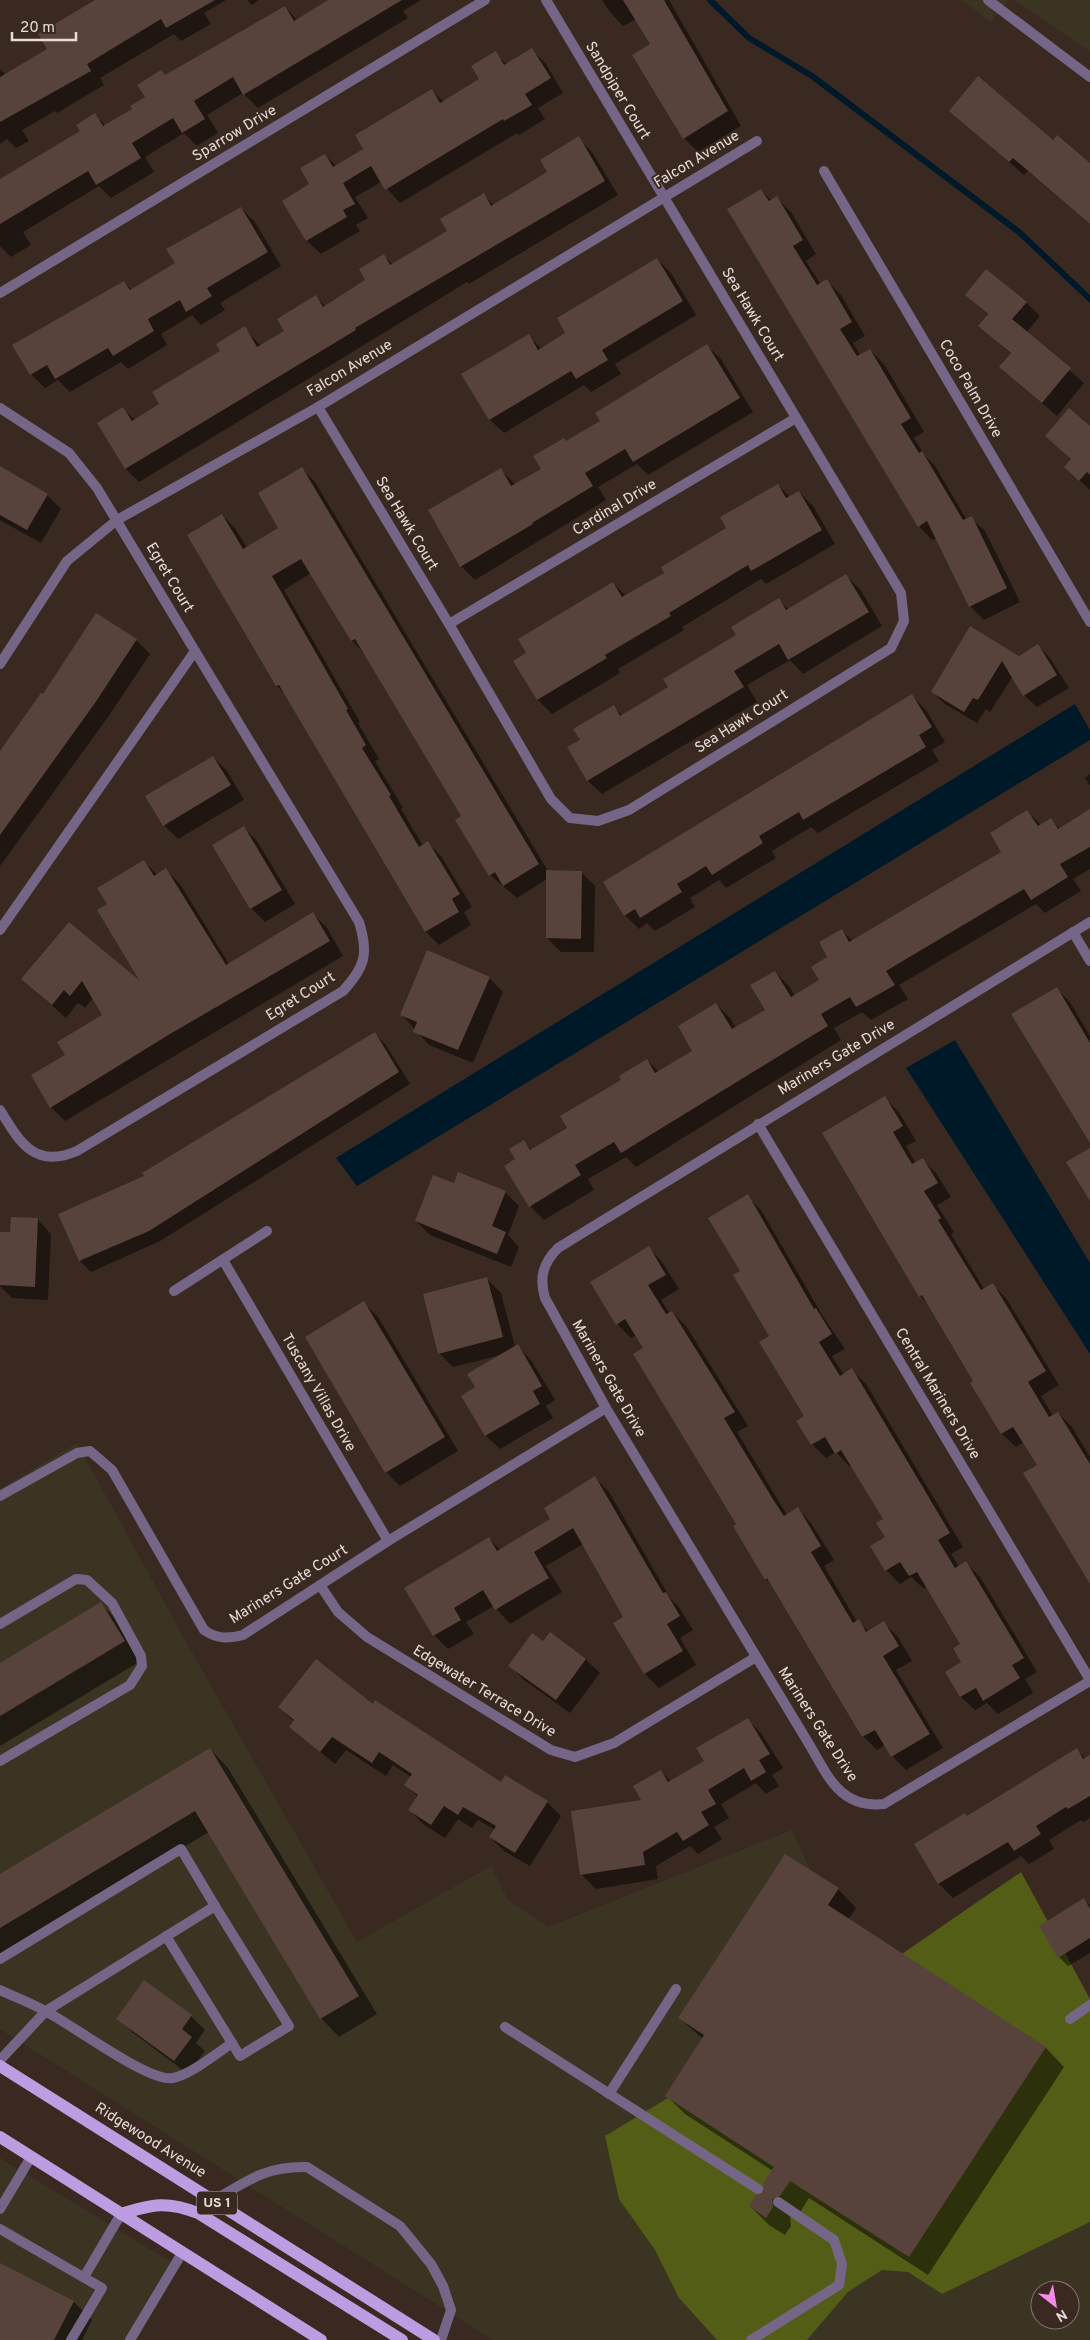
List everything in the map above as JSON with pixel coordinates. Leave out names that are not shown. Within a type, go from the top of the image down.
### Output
[{"type":"main road","name":"Ridgewood Avenue","points":[[0,2066],[434,2340]]},
{"type":"main road","points":[[0,2137],[321,2340]]},
{"type":"main road","points":[[121,2214],[152,2204],[177,2205],[198,2213],[402,2340]]},
{"type":"street","name":"Sparrow Drive","points":[[0,293],[485,0]]},
{"type":"street","name":"Sandpiper Court","points":[[546,0],[664,198]]},
{"type":"street","points":[[988,0],[1090,77]]},
{"type":"street","name":"Falcon Avenue","points":[[0,664],[67,561],[117,520],[318,407],[756,142]]},
{"type":"street","name":"Coco Palm Drive","points":[[824,171],[1090,622]]},
{"type":"street","name":"Sea Hawk Court","points":[[318,407],[449,624],[551,799],[570,818],[598,820],[628,810],[891,648],[904,621],[901,593],[664,198]]},
{"type":"street","points":[[0,408],[69,453],[97,488],[117,520]]},
{"type":"street","name":"Cardinal Drive","points":[[449,624],[796,418]]},
{"type":"street","name":"Egret Court","points":[[0,1110],[25,1147],[42,1157],[64,1156],[343,991],[357,976],[363,965],[365,942],[359,922],[117,520]]},
{"type":"street","points":[[0,930],[195,651]]},
{"type":"street","name":"Mariners Gate Drive","points":[[1090,922],[558,1248],[546,1263],[541,1278],[544,1298],[606,1408],[832,1782],[844,1795],[866,1806],[884,1804],[1090,1680]]},
{"type":"street","points":[[1073,932],[1090,960]]},
{"type":"street","name":"Central Mariners Drive","points":[[758,1124],[1090,1680]]},
{"type":"street","points":[[174,1291],[267,1231]]},
{"type":"street","name":"Tuscany Villas Drive","points":[[223,1260],[388,1541]]},
{"type":"street","name":"Mariners Gate Court","points":[[0,1496],[77,1453],[90,1451],[112,1470],[204,1630],[213,1636],[227,1638],[243,1635],[388,1541],[606,1408]]},
{"type":"street","points":[[0,1624],[76,1579],[87,1580],[112,1603],[141,1656],[142,1666],[130,1685],[0,1761]]},
{"type":"street","name":"Edgewater Terrace Drive","points":[[320,1585],[338,1612],[367,1637],[543,1746],[575,1757],[614,1743],[756,1657]]},
{"type":"street","points":[[0,1959],[181,1849],[289,2026],[240,2056],[166,1936]]},
{"type":"street","points":[[0,2060],[46,2011],[215,1906]]},
{"type":"street","points":[[610,2094],[676,1989]]},
{"type":"street","points":[[0,1990],[46,2011],[133,2064],[164,2078],[171,2079],[185,2073],[232,2043]]},
{"type":"street","points":[[1070,2019],[1090,2006]]},
{"type":"street","points":[[504,2027],[758,2189]]},
{"type":"street","points":[[0,2209],[31,2157]]},
{"type":"street","points":[[213,2200],[262,2172],[290,2167],[307,2168],[400,2226],[431,2264],[443,2286],[451,2310],[441,2340]]},
{"type":"street","points":[[751,2340],[839,2285],[842,2264],[834,2240],[778,2202]]},
{"type":"street","points":[[84,2277],[121,2214]]},
{"type":"street","points":[[0,2229],[102,2288],[71,2340]]},
{"type":"street","points":[[130,2340],[182,2253]]},
{"type":"shaded area","points":[[962,0],[1008,0],[991,22]]},
{"type":"shaded area","points":[[1014,0],[1090,0],[1090,51]]},
{"type":"shaded area","points":[[77,1443],[185,1640],[357,1942],[491,1866],[508,1900],[548,1927],[792,1830],[861,1982],[655,2250],[679,2298],[717,2340],[493,2340],[0,2029],[0,1489]]},
{"type":"shaded area","points":[[0,2158],[179,2267],[136,2340],[0,2340]]},
{"type":"shaded area","points":[[1090,2222],[1090,2340],[807,2340],[848,2292],[882,2270],[908,2272],[942,2294]]},
{"type":"green space","points":[[1021,1872],[1090,1999],[1090,2222],[942,2294],[908,2272],[882,2270],[848,2292],[807,2340],[717,2340],[679,2298],[655,2250],[619,2199],[605,2136],[861,1982]]},
{"type":"water","points":[[1075,704],[1090,730],[1090,740],[357,1186],[336,1158]]},
{"type":"water","points":[[955,1040],[1090,1263],[1090,1354],[906,1068]]},
{"type":"building","points":[[95,0],[215,0],[166,28],[161,19],[87,64],[91,71],[0,122],[0,77],[47,49],[38,34]]},
{"type":"building","points":[[328,0],[402,0],[243,95],[233,77],[194,101],[205,119],[182,133],[173,118],[132,143],[141,158],[96,185],[88,171],[0,224],[0,179],[80,131],[76,125],[95,113],[103,126],[132,109],[130,106],[145,97],[137,85],[161,70],[165,75],[285,6],[294,21]]},
{"type":"building","points":[[623,0],[664,0],[728,111],[683,139],[632,55],[650,44]]},
{"type":"building","points":[[532,48],[551,78],[525,94],[532,105],[504,121],[503,119],[385,190],[371,166],[343,183],[355,204],[343,210],[347,217],[306,241],[282,201],[309,184],[300,168],[325,154],[333,167],[363,149],[355,135],[432,89],[440,103],[479,79],[471,66],[496,51],[504,65]]},
{"type":"building","points":[[978,76],[1053,140],[1057,135],[1090,163],[1090,224],[1013,158],[1009,162],[949,111]]},
{"type":"building","points":[[579,136],[605,181],[355,328],[356,330],[125,469],[97,423],[123,407],[132,421],[159,404],[152,392],[220,351],[216,344],[245,326],[257,347],[284,331],[277,319],[316,295],[323,307],[365,280],[359,269],[384,254],[390,265],[447,231],[440,219],[484,193],[491,206],[547,172],[540,160]]},
{"type":"building","points":[[761,189],[769,201],[777,196],[803,240],[793,246],[817,285],[827,279],[852,322],[840,329],[857,356],[870,349],[911,418],[901,424],[919,453],[922,451],[963,520],[972,516],[1007,588],[969,607],[927,521],[918,527],[727,209]]},
{"type":"building","points":[[241,207],[268,252],[207,288],[212,296],[186,312],[180,300],[148,319],[154,331],[113,356],[108,348],[55,379],[47,365],[30,375],[12,345],[124,281],[130,290],[175,263],[166,249]]},
{"type":"building","points":[[657,258],[683,301],[602,350],[608,360],[576,379],[571,371],[489,420],[461,374],[529,334],[538,350],[565,333],[557,318]]},
{"type":"building","points":[[986,269],[1027,302],[1012,319],[1071,368],[1042,403],[999,367],[1011,353],[978,326],[988,314],[965,295]]},
{"type":"building","points":[[707,344],[740,398],[633,462],[625,449],[585,473],[593,486],[460,567],[428,510],[501,468],[511,486],[541,469],[533,456],[564,438],[566,441],[600,421],[595,413]]},
{"type":"building","points":[[1069,408],[1090,426],[1090,475],[1087,472],[1079,481],[1064,467],[1071,459],[1045,436]]},
{"type":"building","points":[[0,466],[48,494],[27,530],[0,515]]},
{"type":"building","points":[[302,467],[539,864],[503,886],[495,872],[489,876],[455,820],[461,816],[355,639],[351,641],[301,559],[272,576],[348,709],[346,710],[366,745],[362,748],[391,795],[389,796],[419,847],[428,841],[460,894],[452,899],[459,912],[425,932],[279,685],[276,686],[187,535],[222,514],[243,549],[278,528],[258,493]]},
{"type":"building","points":[[778,484],[786,498],[799,491],[822,530],[751,571],[748,565],[669,613],[671,616],[605,655],[607,658],[537,700],[513,661],[526,653],[518,639],[613,582],[622,597],[664,573],[661,567],[726,528],[720,517]]},
{"type":"building","points":[[846,574],[869,612],[788,660],[779,644],[734,671],[744,687],[587,781],[567,747],[580,740],[573,729],[614,705],[620,716],[668,687],[663,679],[736,635],[731,627],[779,598],[786,610]]},
{"type":"building","points":[[96,613],[137,639],[95,703],[0,835],[0,751],[41,693],[43,694]]},
{"type":"building","points":[[970,626],[1019,656],[1038,644],[1057,675],[1023,696],[1002,661],[978,700],[973,698],[964,712],[931,692]]},
{"type":"building","points":[[912,694],[932,727],[919,735],[926,747],[803,820],[799,812],[759,836],[763,843],[712,875],[706,866],[677,884],[682,892],[640,918],[635,909],[624,916],[603,882]]},
{"type":"building","points":[[213,756],[231,785],[163,826],[145,796]]},
{"type":"building","points":[[1090,809],[1090,847],[1060,864],[1068,877],[1031,900],[1024,889],[886,971],[895,985],[856,1007],[850,997],[821,1014],[828,1026],[621,1153],[614,1142],[575,1165],[581,1175],[529,1207],[504,1166],[515,1159],[509,1149],[524,1140],[530,1150],[567,1128],[560,1116],[621,1080],[619,1076],[647,1059],[655,1073],[692,1051],[678,1026],[716,1003],[732,1029],[765,1010],[750,985],[775,971],[791,997],[819,980],[811,967],[827,957],[819,942],[842,929],[849,942],[1001,852],[990,833],[1027,810],[1038,826],[1051,818],[1058,829]]},
{"type":"building","points":[[244,826],[282,890],[250,909],[212,845]]},
{"type":"building","points":[[144,860],[154,876],[166,868],[226,965],[313,912],[330,941],[170,1034],[50,1108],[31,1075],[65,1055],[57,1042],[102,1015],[82,981],[70,996],[64,990],[52,1005],[21,979],[69,922],[139,980],[97,910],[107,904],[97,888]]},
{"type":"building","points":[[546,870],[582,871],[581,939],[546,938]]},
{"type":"building","points":[[427,950],[490,977],[458,1050],[413,1032],[417,1022],[400,1015]]},
{"type":"building","points":[[1057,987],[1090,1043],[1090,1143],[1011,1014]]},
{"type":"building","points":[[375,1032],[399,1072],[149,1231],[79,1261],[58,1214],[144,1176],[142,1173]]},
{"type":"building","points":[[885,1096],[903,1126],[893,1132],[912,1164],[923,1158],[938,1183],[924,1191],[941,1218],[938,1220],[981,1290],[993,1283],[1046,1371],[1028,1382],[1049,1417],[1058,1412],[1090,1464],[1090,1584],[1023,1473],[1037,1465],[1013,1427],[1001,1434],[970,1383],[973,1381],[922,1295],[919,1297],[822,1133]]},
{"type":"building","points":[[1090,1148],[1090,1201],[1066,1162]]},
{"type":"building","points":[[458,1172],[506,1191],[492,1226],[506,1232],[497,1254],[415,1221],[433,1175],[454,1183]]},
{"type":"building","points":[[748,1194],[814,1309],[816,1308],[832,1334],[819,1342],[840,1376],[852,1368],[950,1533],[938,1540],[955,1568],[966,1561],[1024,1658],[1012,1665],[1020,1678],[983,1701],[976,1688],[960,1697],[945,1672],[961,1662],[953,1648],[960,1644],[917,1572],[909,1576],[900,1562],[885,1571],[870,1546],[885,1537],[876,1523],[883,1519],[841,1450],[835,1454],[825,1437],[811,1445],[796,1421],[804,1416],[759,1342],[769,1336],[733,1275],[740,1271],[708,1218]]},
{"type":"building","points":[[11,1217],[38,1218],[35,1287],[0,1285],[0,1232],[10,1232]]},
{"type":"building","points":[[649,1246],[666,1275],[648,1285],[666,1314],[672,1311],[735,1412],[724,1418],[774,1501],[784,1516],[798,1507],[821,1546],[811,1552],[853,1623],[859,1619],[866,1632],[884,1621],[899,1646],[883,1656],[930,1734],[891,1757],[875,1730],[862,1737],[767,1578],[765,1580],[733,1526],[736,1524],[633,1354],[643,1348],[625,1319],[616,1325],[590,1282]]},
{"type":"building","points":[[487,1277],[503,1337],[438,1354],[423,1294]]},
{"type":"building","points":[[364,1301],[445,1437],[385,1473],[305,1337]]},
{"type":"building","points":[[518,1344],[542,1386],[533,1391],[540,1404],[485,1436],[461,1396],[475,1387],[467,1374]]},
{"type":"building","points":[[595,1476],[663,1593],[666,1592],[680,1616],[667,1624],[683,1651],[644,1674],[613,1623],[623,1617],[573,1528],[534,1552],[549,1578],[495,1610],[483,1590],[454,1608],[461,1620],[433,1636],[404,1588],[489,1537],[497,1551],[550,1519],[544,1508]]},
{"type":"building","points":[[101,1602],[125,1641],[0,1716],[0,1663]]},
{"type":"building","points":[[550,1632],[586,1659],[556,1700],[508,1666],[532,1633],[543,1641]]},
{"type":"building","points":[[316,1659],[373,1704],[375,1700],[501,1782],[505,1775],[548,1801],[515,1853],[489,1837],[496,1826],[463,1807],[458,1815],[444,1806],[431,1825],[408,1810],[418,1795],[404,1785],[412,1774],[379,1752],[372,1763],[332,1737],[320,1752],[289,1727],[294,1720],[278,1707]]},
{"type":"building","points":[[748,1718],[770,1754],[759,1760],[766,1772],[751,1781],[744,1768],[708,1790],[716,1804],[701,1812],[709,1825],[683,1841],[677,1832],[643,1852],[645,1865],[580,1875],[571,1811],[641,1800],[633,1786],[661,1770],[668,1782],[704,1761],[696,1748]]},
{"type":"building","points":[[210,1748],[359,1996],[320,2019],[195,1811],[0,1928],[0,1874]]},
{"type":"building","points":[[1077,1748],[1083,1759],[1090,1755],[1090,1796],[1068,1809],[1066,1807],[1036,1826],[1041,1834],[1014,1851],[1008,1842],[938,1884],[914,1844],[965,1813],[967,1816]]},
{"type":"building","points":[[785,1854],[839,1888],[828,1905],[1046,2047],[909,2257],[790,2181],[780,2196],[772,2199],[773,2207],[766,2218],[749,2206],[756,2195],[763,2193],[763,2184],[774,2167],[665,2096],[704,2035],[678,2018]]},
{"type":"building","points":[[1084,1898],[1090,1909],[1090,1938],[1058,1958],[1039,1926]]},
{"type":"building","points":[[144,1980],[192,2015],[182,2029],[192,2037],[174,2061],[116,2019]]},
{"type":"building","points":[[0,2263],[74,2301],[54,2340],[0,2340]]},
{"type":"waterway","points":[[710,0],[749,38],[812,76],[1019,232],[1090,299]]}]
